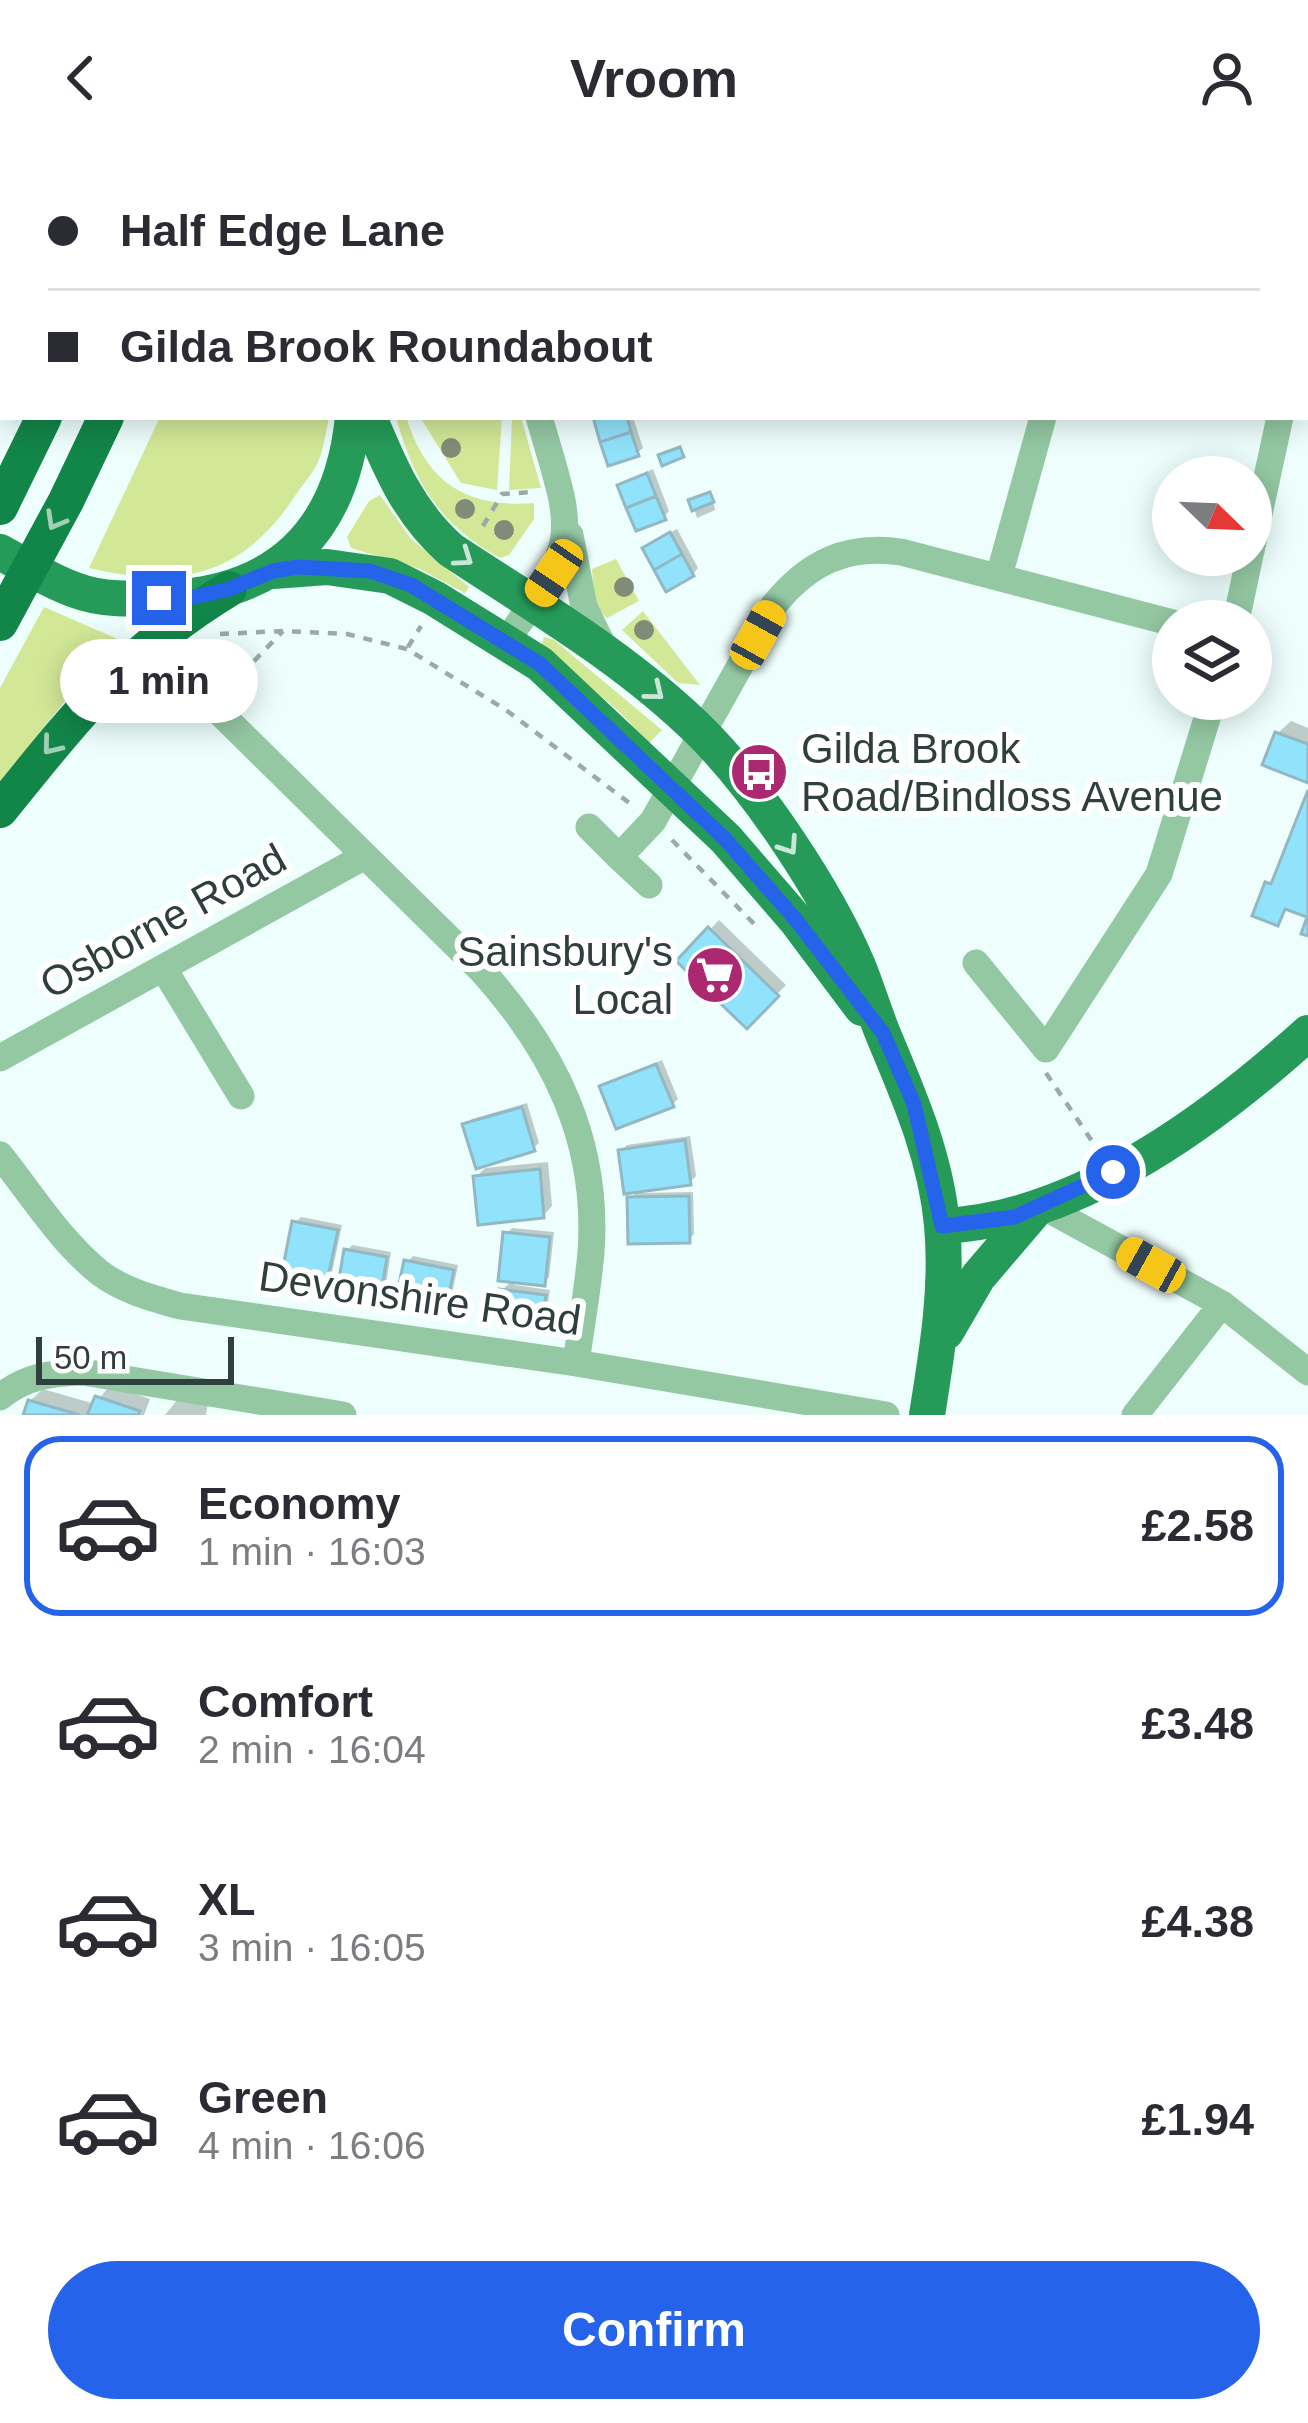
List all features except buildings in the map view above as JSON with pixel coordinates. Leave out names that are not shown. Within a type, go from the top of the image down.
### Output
[{"type":"highway","points":[[0,507],[43,420]]},
{"type":"highway","points":[[0,623],[105,420]]},
{"type":"highway","points":[[0,810],[104,683],[162,648],[229,589]]},
{"type":"main road","points":[[273,571],[326,514],[345,466],[353,420]]},
{"type":"main road","points":[[370,420],[401,491],[431,532],[607,654],[701,732],[784,839],[821,897],[857,964],[914,1104],[942,1226],[943,1298],[927,1415]]},
{"type":"main road","points":[[0,551],[74,590],[132,599],[194,597],[273,571],[327,567],[390,576],[540,664],[674,788],[772,891],[883,1033]]},
{"type":"main road","points":[[942,1226],[994,1222],[1040,1208],[1113,1172],[1230,1100],[1308,1033]]},
{"type":"main road","points":[[937,1352],[971,1288],[1040,1208]]},
{"type":"street","points":[[540,420],[562,489],[584,607],[607,654]]},
{"type":"street","points":[[999,576],[1042,420]]},
{"type":"street","points":[[1272,456],[1279,420]]},
{"type":"street","points":[[506,641],[559,560],[568,525]]},
{"type":"street","points":[[619,856],[653,821],[674,788],[775,605],[821,562],[841,554],[882,549],[1152,617]]},
{"type":"street","points":[[212,704],[520,1013],[545,1050],[566,1097],[589,1194],[591,1249],[576,1364]]},
{"type":"street","points":[[976,963],[1046,1049],[1159,874],[1207,720]]},
{"type":"street","points":[[589,827],[649,885]]},
{"type":"street","name":"Osborne Road","points":[[0,1058],[365,856]]},
{"type":"street","points":[[164,970],[241,1096]]},
{"type":"street","name":"Devonshire Road","points":[[0,1155],[100,1273],[139,1295],[180,1306],[886,1415]]},
{"type":"street","points":[[1040,1208],[1222,1304],[1308,1372]]},
{"type":"street","points":[[1136,1415],[1222,1304]]},
{"type":"street","points":[[0,1396],[48,1373],[83,1372],[343,1415]]},
{"type":"path","points":[[483,526],[502,494]]},
{"type":"path","points":[[407,649],[421,626]]},
{"type":"path","points":[[162,648],[225,691],[283,631]]},
{"type":"path","points":[[206,635],[347,634],[407,649],[506,710],[653,821],[761,931]]},
{"type":"path","points":[[1046,1049],[1046,1078],[1113,1172]]},
{"type":"green space","points":[[159,420],[328,420],[311,474],[277,521],[232,559],[182,576],[89,568]]},
{"type":"green space","points":[[397,420],[407,420],[425,459],[453,487],[489,501],[534,503],[534,519],[509,555],[500,558],[445,516],[411,462]]},
{"type":"green space","points":[[422,420],[502,420],[497,490],[461,483]]},
{"type":"green space","points":[[512,420],[522,420],[541,488],[509,490]]},
{"type":"green space","points":[[380,495],[411,539],[469,587],[465,593],[420,569],[351,548],[347,537],[369,501]]},
{"type":"green space","points":[[616,559],[639,601],[607,618],[594,606],[592,569]]},
{"type":"green space","points":[[44,607],[120,640],[0,782],[0,688]]},
{"type":"green space","points":[[643,611],[700,685],[678,683],[622,630]]},
{"type":"green space","points":[[544,637],[554,640],[662,730],[648,744],[621,713],[541,646]]},
{"type":"place","name":"Gilda Brook Road/Bindloss Avenue","points":[[759,772]]},
{"type":"place","name":"Sainsbury's Local","points":[[715,975]]},
{"type":"route","points":[[159,598],[194,597],[298,567],[370,571],[411,585],[506,641],[540,664],[725,839],[796,920],[883,1033],[914,1104],[942,1226],[1015,1217],[1113,1172]]}]
